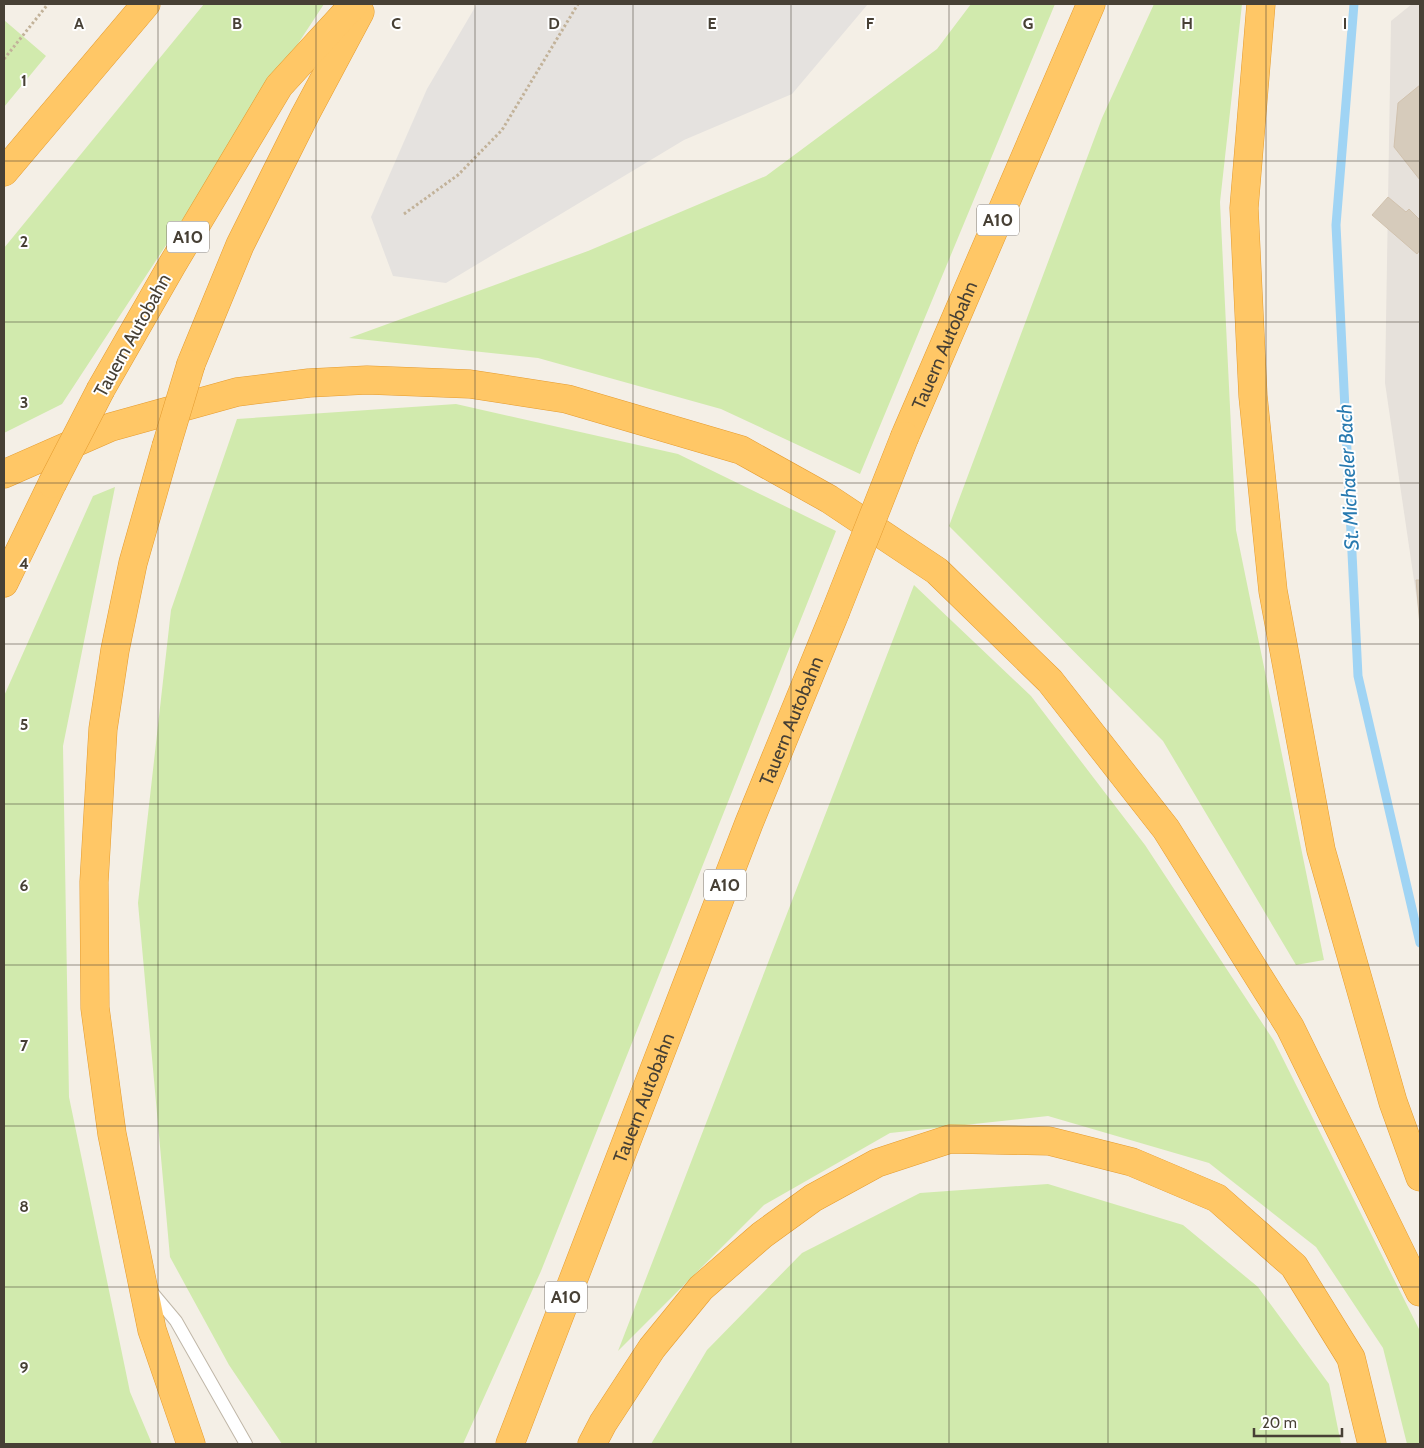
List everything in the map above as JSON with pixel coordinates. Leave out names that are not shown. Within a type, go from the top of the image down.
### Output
[{"type":"highway","points":[[4,172],[146,4]]},
{"type":"highway","name":"Tauern Autobahn","points":[[4,583],[101,389],[172,265],[279,86],[354,4]]},
{"type":"highway","points":[[191,1444],[152,1330],[112,1134],[95,1008],[94,882],[103,729],[115,650],[133,563],[191,364],[240,245],[304,115],[364,4]]},
{"type":"highway","name":"Tauern Autobahn","points":[[510,1441],[749,823],[905,436],[1091,4]]},
{"type":"highway","points":[[1261,4],[1244,208],[1253,396],[1273,590],[1321,850],[1393,1102],[1420,1177]]},
{"type":"highway","points":[[4,474],[111,427],[237,392],[309,383],[367,380],[470,384],[567,399],[741,450],[829,499],[937,571],[1043,674],[1166,828],[1290,1027],[1420,1292]]},
{"type":"highway","points":[[592,1444],[603,1422],[658,1340],[701,1288],[762,1235],[813,1198],[877,1163],[950,1139],[1049,1141],[1132,1162],[1217,1198],[1294,1266],[1352,1358],[1372,1444]]},
{"type":"lane","points":[[142,1280],[176,1321],[246,1444]]},
{"type":"path","points":[[4,59],[48,4]]},
{"type":"path","points":[[404,214],[458,175],[502,130],[578,4]]},
{"type":"shaded area","points":[[477,4],[868,4],[792,94],[684,140],[446,283],[393,276],[371,217],[427,89]]},
{"type":"shaded area","points":[[1412,4],[1420,4],[1420,621],[1385,383],[1391,21]]},
{"type":"green space","points":[[204,4],[324,4],[62,404],[4,433],[4,248]]},
{"type":"green space","points":[[971,4],[1055,4],[860,474],[721,409],[538,358],[349,338],[588,251],[766,176],[937,49]]},
{"type":"green space","points":[[1154,4],[1242,4],[1220,202],[1236,530],[1324,960],[1296,965],[1163,741],[949,526],[1102,118]]},
{"type":"green space","points":[[4,20],[46,56],[4,107]]},
{"type":"green space","points":[[456,404],[678,454],[836,531],[541,1271],[463,1444],[282,1444],[229,1365],[170,1257],[138,903],[171,610],[237,419]]},
{"type":"green space","points":[[115,487],[63,746],[69,1097],[130,1392],[152,1444],[4,1444],[4,696],[93,496]]},
{"type":"green space","points":[[914,585],[1031,696],[1145,845],[1274,1041],[1420,1331],[1420,1444],[1407,1444],[1383,1348],[1316,1247],[1209,1163],[1048,1116],[890,1133],[764,1205],[618,1351]]},
{"type":"green space","points":[[1048,1184],[1183,1225],[1258,1287],[1329,1384],[1341,1444],[651,1444],[707,1350],[802,1253],[920,1193]]},
{"type":"building","points":[[1420,85],[1420,180],[1394,147],[1398,103]]},
{"type":"building","points":[[1388,197],[1406,212],[1409,209],[1420,220],[1420,250],[1417,254],[1372,215]]},
{"type":"building","points":[[1416,580],[1420,580],[1420,626]]},
{"type":"waterway","name":"St. Michaeler Bach","points":[[1354,4],[1336,225],[1358,676],[1420,943]]}]
